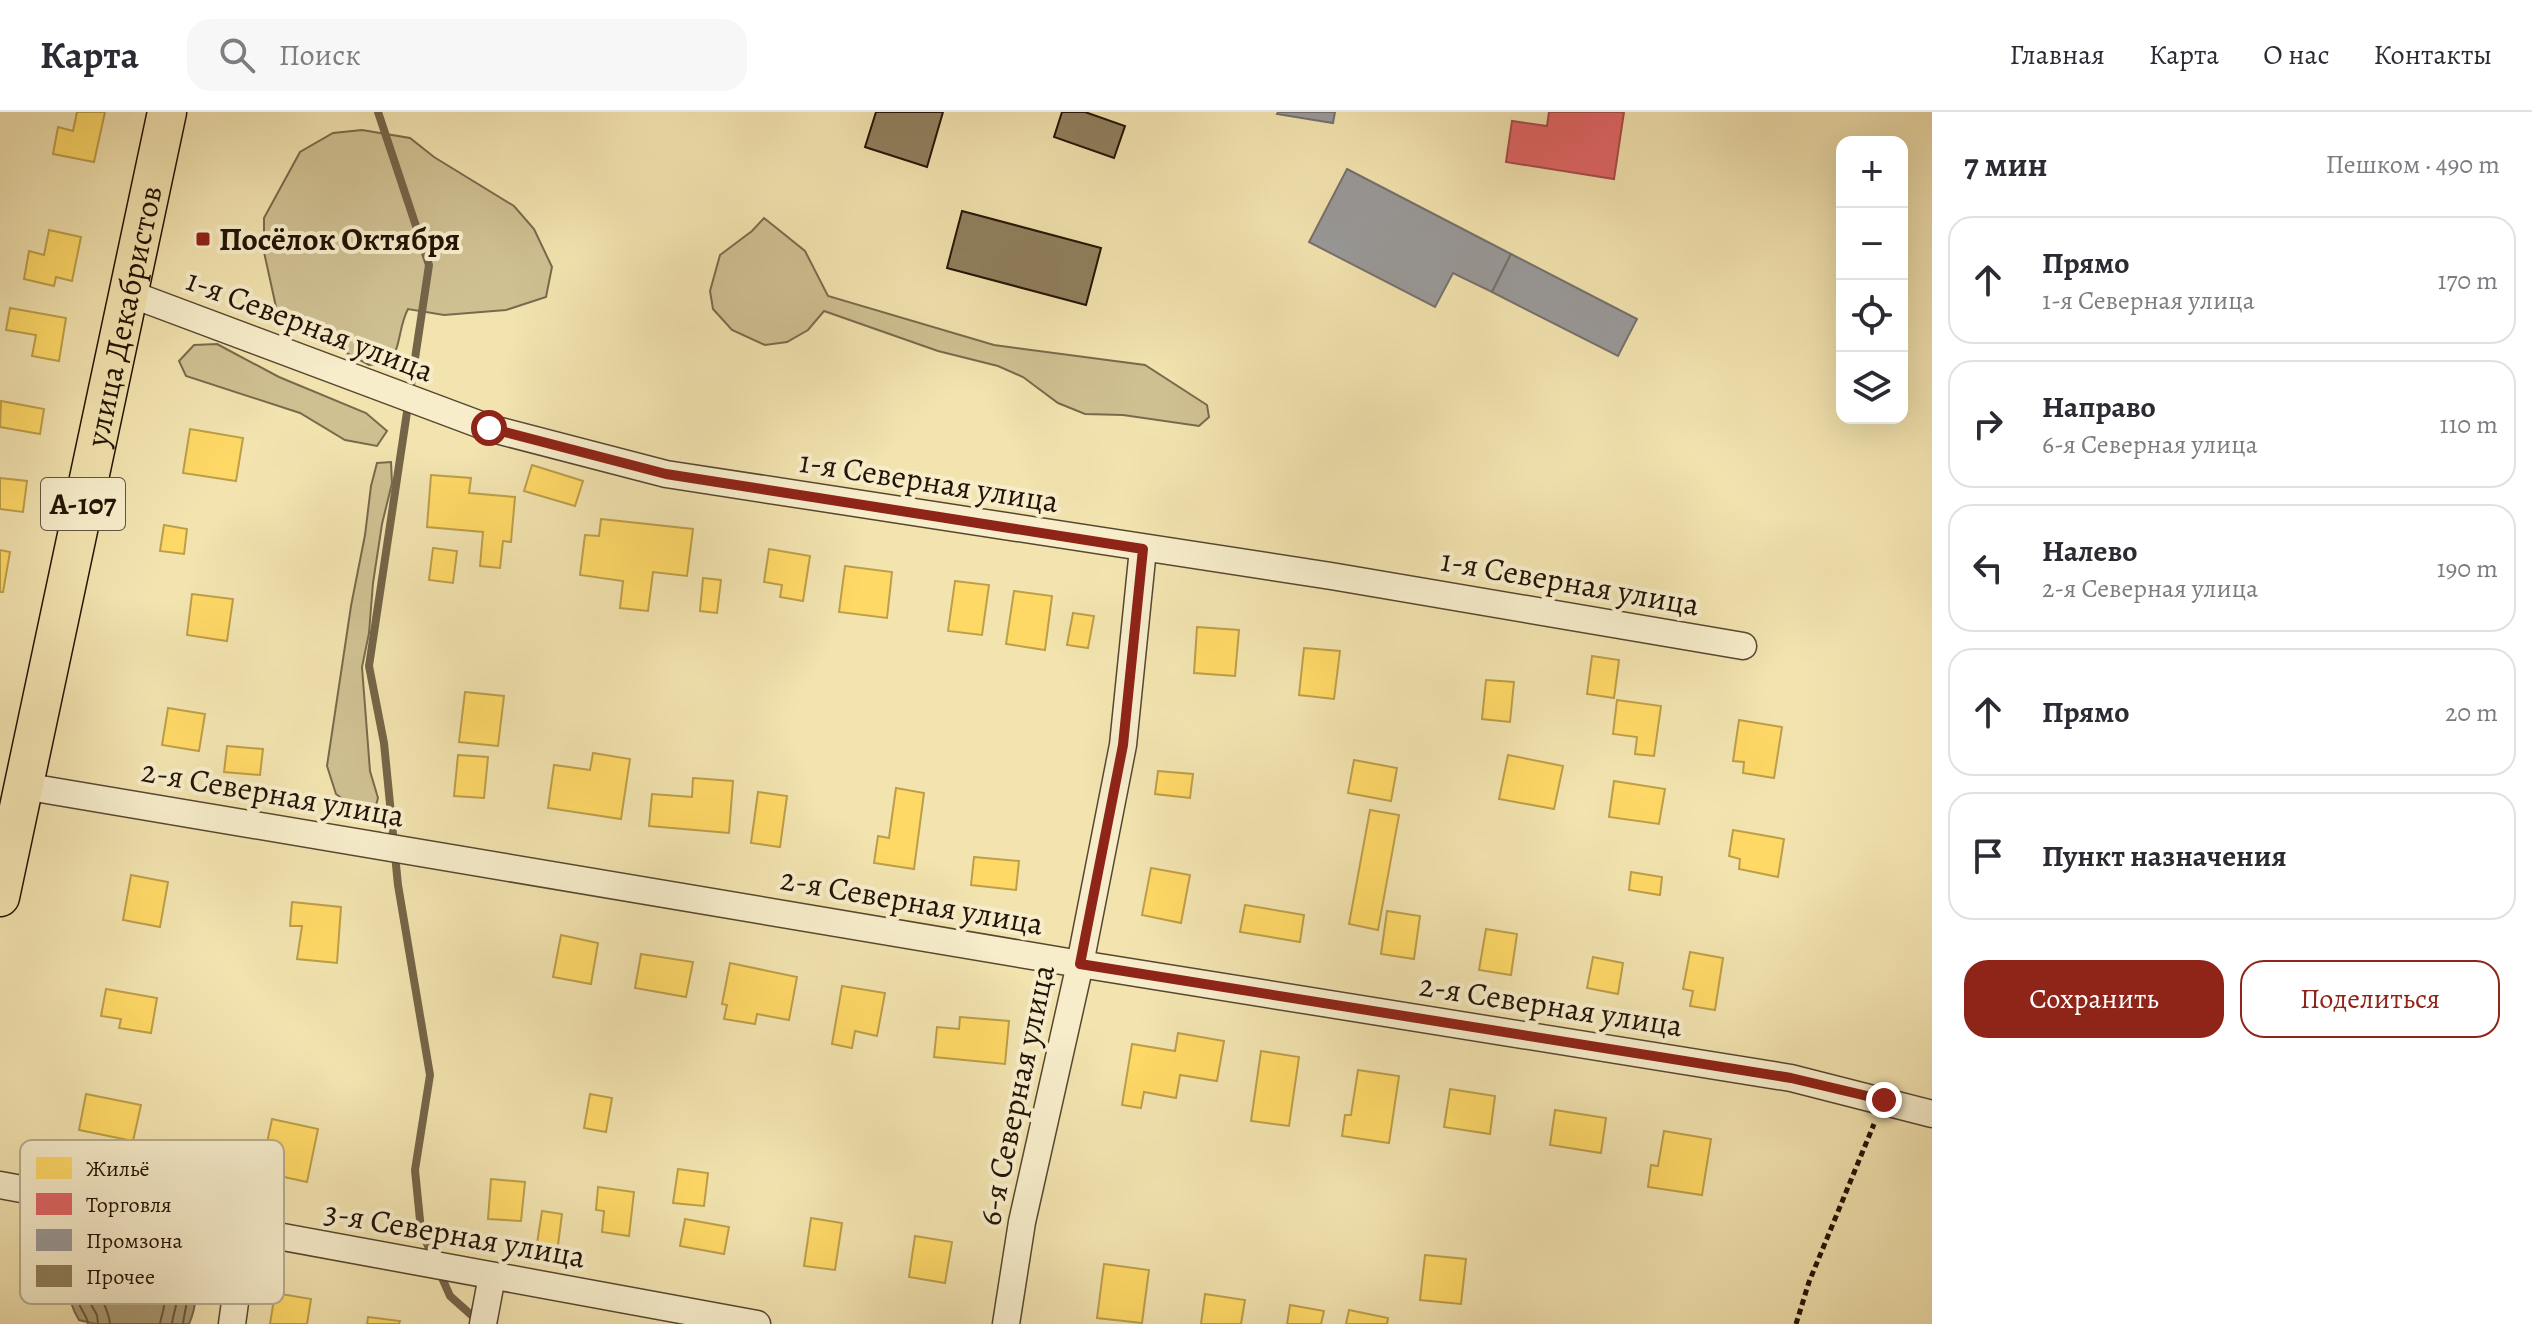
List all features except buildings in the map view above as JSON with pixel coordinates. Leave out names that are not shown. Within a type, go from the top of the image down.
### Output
[{"type":"highway","name":"улица Декабристов","points":[[0,897],[167,112]]},
{"type":"street","name":"1-я Северная улица","points":[[128,293],[489,428],[666,474],[1331,576],[1743,646]]},
{"type":"street","name":"6-я Северная улица","points":[[1006,1324],[1022,1222],[1080,964],[1123,745],[1143,549]]},
{"type":"street","name":"2-я Северная улица","points":[[23,786],[1080,964],[1791,1078],[1932,1114]]},
{"type":"street","name":"3-я Северная улица","points":[[0,1185],[20,1189]]},
{"type":"street","name":"3-я Северная улица","points":[[284,1237],[745,1323]]},
{"type":"street","points":[[483,1324],[492,1276]]},
{"type":"street","points":[[232,1324],[235,1304]]},
{"type":"path","points":[[1796,1324],[1809,1282],[1884,1100]]},
{"type":"shaded area","points":[[362,130],[410,138],[434,157],[514,206],[534,229],[552,267],[546,297],[506,310],[444,315],[408,309],[389,363],[369,365],[278,316],[264,252],[264,218],[300,152],[333,133]]},
{"type":"shaded area","points":[[764,218],[805,251],[828,296],[994,345],[1145,365],[1207,405],[1209,417],[1199,426],[1123,415],[1085,414],[1058,403],[1023,377],[998,366],[938,351],[824,311],[808,330],[787,342],[765,345],[732,330],[713,309],[710,291],[720,255]]},
{"type":"shaded area","points":[[217,344],[279,377],[366,413],[387,431],[377,446],[345,440],[300,413],[186,376],[179,361],[194,345]]},
{"type":"shaded area","points":[[391,462],[392,483],[382,524],[362,667],[370,771],[378,798],[374,812],[361,813],[336,794],[327,766],[371,486],[377,463]]},
{"type":"water","points":[[72,1304],[194,1304],[189,1324],[96,1324],[79,1320]]},
{"type":"waterway","points":[[378,112],[429,265],[369,666],[384,743],[398,885],[430,1075],[415,1170],[421,1230],[450,1296],[478,1321]]},
{"type":"place","name":"Посёлок Октября","points":[[203,239]]},
{"type":"route","points":[[489,428],[666,474],[1143,549],[1123,745],[1080,964],[1791,1078],[1884,1100]]}]
